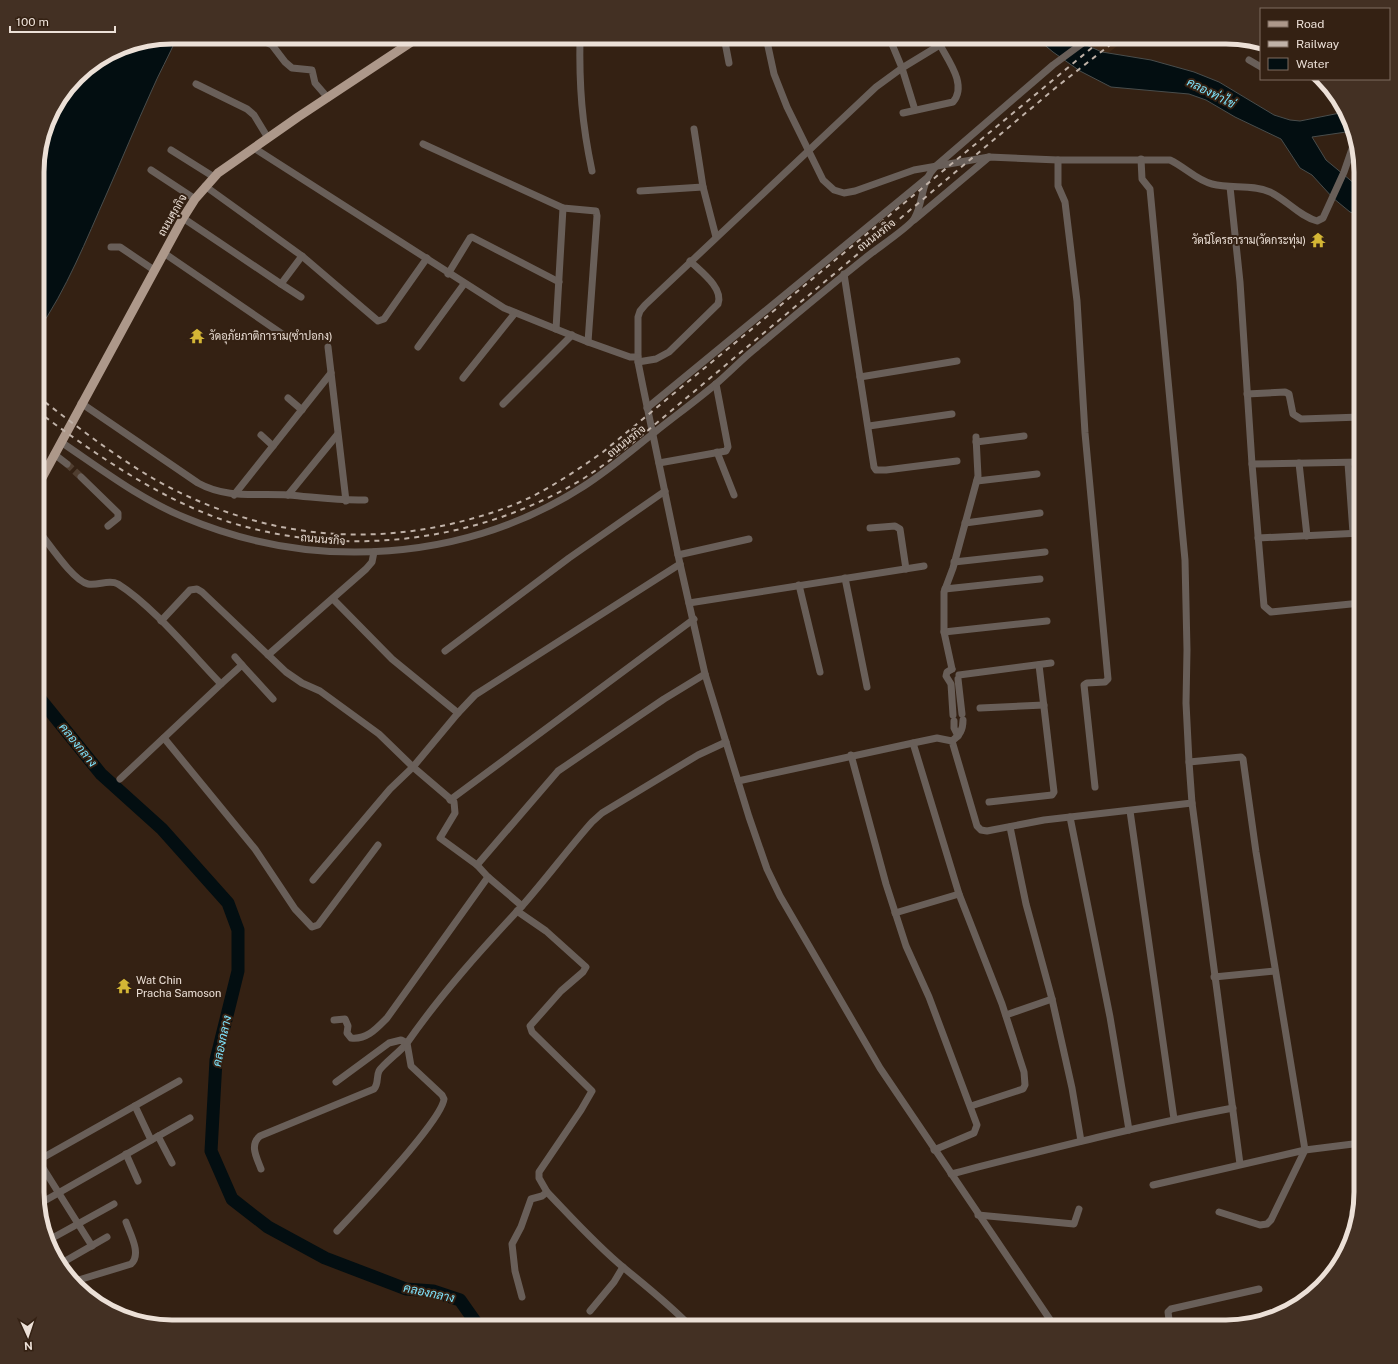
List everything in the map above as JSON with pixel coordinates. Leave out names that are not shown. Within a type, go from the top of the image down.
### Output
[{"type":"main road","name":"ถนนศุภกิจ","points":[[44,473],[154,270],[195,198],[214,177],[254,148],[409,44]]},
{"type":"street","points":[[270,44],[292,68],[312,70],[315,83],[328,98]]},
{"type":"street","points":[[580,44],[580,100],[592,171]]},
{"type":"street","points":[[725,44],[729,63]]},
{"type":"street","points":[[768,44],[774,74],[787,107],[808,151],[823,180],[834,190],[844,193],[855,191],[914,170],[989,157],[1058,160],[1170,160],[1180,165],[1198,179],[1212,184],[1230,187],[1258,188],[1271,192],[1293,208],[1317,221],[1323,218],[1344,172],[1352,149]]},
{"type":"street","points":[[892,44],[902,68],[915,110]]},
{"type":"street","points":[[903,113],[953,102],[958,97],[958,78],[939,44],[902,68],[876,88],[690,261],[640,311],[638,317],[638,360],[678,555],[694,619],[705,674],[767,869],[780,896],[880,1068],[1050,1320]]},
{"type":"street","points":[[647,408],[928,176],[936,166],[1053,66],[1082,44]]},
{"type":"street","points":[[1249,60],[1260,66]]},
{"type":"street","points":[[196,84],[247,109],[254,115],[268,138]]},
{"type":"street","points":[[694,129],[703,187],[716,237]]},
{"type":"street","points":[[423,144],[563,208],[596,211],[597,216],[588,342]]},
{"type":"street","points":[[254,148],[427,258],[448,274],[515,313],[638,360],[656,359],[670,352],[718,304],[719,294],[715,287],[690,261]]},
{"type":"street","points":[[171,150],[214,177]]},
{"type":"street","name":"ถนนนรกิจ","points":[[61,442],[145,498],[185,518],[233,536],[275,546],[341,552],[374,552],[423,548],[474,537],[508,524],[576,492],[624,457],[716,384],[752,351],[844,274],[914,220],[989,157]]},
{"type":"street","points":[[1141,159],[1142,179],[1150,189],[1167,384],[1182,516],[1187,592],[1186,703],[1192,803],[1240,1164]]},
{"type":"street","points":[[1058,160],[1058,186],[1065,202],[1077,301],[1085,433],[1108,679],[1105,682],[1087,683],[1084,685],[1095,787]]},
{"type":"street","points":[[151,170],[195,198]]},
{"type":"street","points":[[914,220],[928,176]]},
{"type":"street","points":[[206,186],[302,256],[380,321],[384,319],[427,258]]},
{"type":"street","points":[[640,191],[703,187]]},
{"type":"street","points":[[1230,187],[1240,285],[1252,464],[1264,606],[1271,612],[1354,604]]},
{"type":"street","points":[[556,328],[563,208]]},
{"type":"street","points":[[183,218],[301,297]]},
{"type":"street","points":[[448,274],[472,237],[559,282]]},
{"type":"street","points":[[111,247],[120,247],[154,270]]},
{"type":"street","points":[[164,253],[288,338]]},
{"type":"street","points":[[281,284],[302,256]]},
{"type":"street","points":[[844,274],[869,426],[874,467],[876,470],[886,470],[957,461]]},
{"type":"street","points":[[418,347],[464,284]]},
{"type":"street","points":[[463,378],[515,313]]},
{"type":"street","points":[[503,404],[572,335]]},
{"type":"street","points":[[328,347],[337,435],[346,501]]},
{"type":"street","points":[[860,377],[957,361]]},
{"type":"street","points":[[234,495],[331,373]]},
{"type":"street","points":[[659,463],[726,450],[728,447],[716,384]]},
{"type":"street","points":[[1247,394],[1284,392],[1289,394],[1293,414],[1300,419],[1354,416]]},
{"type":"street","points":[[288,398],[302,410]]},
{"type":"street","points":[[82,402],[198,483],[215,491],[234,495],[288,495],[346,501],[365,500]]},
{"type":"street","points":[[869,426],[952,414]]},
{"type":"street","points":[[261,435],[273,446]]},
{"type":"street","points":[[288,495],[337,435]]},
{"type":"street","points":[[958,736],[954,728],[956,670],[952,669],[944,632],[943,616],[945,589],[977,481],[976,439],[1024,436]]},
{"type":"street","points":[[717,452],[734,495]]},
{"type":"street","points":[[54,454],[67,464]]},
{"type":"street","points":[[1258,538],[1353,533],[1348,463]]},
{"type":"street","points":[[1252,464],[1354,463]]},
{"type":"street","points":[[1299,464],[1308,536]]},
{"type":"street","points":[[977,481],[1037,474]]},
{"type":"street","points":[[81,477],[118,513],[118,518],[108,526]]},
{"type":"street","points":[[445,651],[569,558],[665,491]]},
{"type":"street","points":[[965,523],[1040,513]]},
{"type":"street","points":[[870,528],[895,526],[900,529],[906,569]]},
{"type":"street","points":[[44,538],[79,580],[94,585],[107,582],[116,583],[133,596],[161,622],[221,684]]},
{"type":"street","points":[[678,555],[750,539]]},
{"type":"street","points":[[268,655],[333,599],[372,562],[374,552]]},
{"type":"street","points":[[954,562],[1045,552]]},
{"type":"street","points":[[313,880],[390,789],[413,767],[458,713],[476,695],[680,564]]},
{"type":"street","points":[[689,603],[924,566]]},
{"type":"street","points":[[845,578],[867,687]]},
{"type":"street","points":[[945,589],[1040,579]]},
{"type":"street","points":[[799,585],[820,672]]},
{"type":"street","points":[[161,622],[190,590],[197,589],[294,678],[320,691],[379,734],[413,767],[430,780],[455,805],[455,813],[440,838],[477,865],[519,908],[586,967],[584,972],[561,991],[530,1026],[532,1032],[592,1091],[539,1172],[539,1178],[547,1192],[584,1231],[623,1267],[651,1288],[684,1320]]},
{"type":"street","points":[[333,599],[392,659],[458,713]]},
{"type":"street","points":[[450,800],[694,619]]},
{"type":"street","points":[[944,632],[1047,621]]},
{"type":"street","points":[[235,657],[273,699]]},
{"type":"street","points":[[952,669],[946,674],[947,679],[956,679],[1050,663]]},
{"type":"street","points":[[989,802],[1052,795],[1054,792],[1039,665]]},
{"type":"street","points":[[120,779],[242,666]]},
{"type":"street","points":[[477,865],[558,771],[664,699],[705,674]]},
{"type":"street","points":[[952,741],[958,736],[963,727],[956,679]]},
{"type":"street","points":[[980,708],[1044,705]]},
{"type":"street","points":[[164,738],[255,849],[295,909],[312,927],[318,925],[378,845]]},
{"type":"street","points":[[738,781],[937,738],[952,741]]},
{"type":"street","points":[[952,741],[977,826],[981,830],[987,831],[1070,817],[1192,803]]},
{"type":"street","points":[[261,1169],[254,1145],[256,1139],[260,1136],[374,1089],[377,1085],[380,1069],[407,1043],[422,1021],[467,967],[584,831],[602,814],[698,755],[726,742]]},
{"type":"street","points":[[913,743],[959,894],[1006,1015],[1024,1072],[1025,1086],[1023,1089],[971,1106]]},
{"type":"street","points":[[851,756],[895,913],[906,946],[929,997],[978,1125],[977,1130],[974,1133],[934,1150]]},
{"type":"street","points":[[1189,762],[1237,756],[1243,759],[1275,971],[1305,1150],[1271,1220],[1267,1224],[1260,1225],[1219,1212]]},
{"type":"street","points":[[1130,811],[1174,1119]]},
{"type":"street","points":[[1070,817],[1110,1017],[1129,1130]]},
{"type":"street","points":[[1010,827],[1026,904],[1052,999],[1081,1141]]},
{"type":"street","points":[[334,1020],[345,1019],[348,1026],[347,1033],[351,1038],[361,1038],[377,1029],[387,1018],[488,877]]},
{"type":"street","points":[[895,913],[959,894]]},
{"type":"street","points":[[1214,977],[1275,971]]},
{"type":"street","points":[[1006,1015],[1052,999]]},
{"type":"street","points":[[336,1082],[389,1043],[400,1040],[407,1043]]},
{"type":"street","points":[[337,1231],[405,1155],[441,1109],[444,1103],[442,1095],[411,1066],[407,1043]]},
{"type":"street","points":[[44,1157],[179,1081]]},
{"type":"street","points":[[135,1106],[151,1140]]},
{"type":"street","points":[[951,1174],[1174,1119],[1233,1108]]},
{"type":"street","points":[[44,1201],[190,1118]]},
{"type":"street","points":[[158,1136],[172,1163]]},
{"type":"street","points":[[1153,1185],[1305,1150],[1354,1144]]},
{"type":"street","points":[[126,1154],[138,1181]]},
{"type":"street","points":[[44,1169],[92,1246]]},
{"type":"street","points":[[522,1297],[515,1271],[512,1244],[521,1227],[531,1199],[542,1196],[547,1192]]},
{"type":"street","points":[[53,1238],[114,1204]]},
{"type":"street","points":[[978,1215],[1074,1224],[1079,1209]]},
{"type":"street","points":[[79,1280],[125,1266],[135,1260],[136,1252],[126,1222]]},
{"type":"street","points":[[65,1261],[107,1237]]},
{"type":"street","points":[[590,1311],[614,1282],[623,1267]]},
{"type":"street","points":[[1169,1320],[1168,1312],[1171,1309],[1259,1289]]},
{"type":"shaded area","points":[[1090,44],[1120,44],[1108,53],[1087,46]]},
{"type":"water","points":[[174,44],[154,85],[84,246],[67,282],[44,322],[44,163],[48,139],[57,115],[70,94],[87,76],[115,57],[147,46]]},
{"type":"water","name":"คลองท่าไข่","points":[[1043,44],[1084,44],[1102,52],[1151,60],[1194,72],[1219,82],[1274,115],[1290,120],[1300,121],[1339,113],[1347,132],[1312,137],[1326,160],[1354,183],[1354,213],[1333,198],[1312,175],[1300,168],[1281,139],[1235,117],[1206,100],[1189,94],[1111,87],[1080,71]]},
{"type":"waterway","name":"คลองกลาง","points":[[44,704],[101,774],[162,829],[228,903],[238,930],[238,971],[216,1060],[211,1151],[232,1199],[268,1227],[325,1258],[406,1289],[433,1291],[460,1300],[474,1320]]},
{"type":"tunnel","points":[[67,464],[81,477]]},
{"type":"railway","points":[[44,401],[109,450],[154,479],[190,497],[226,512],[263,523],[300,530],[338,534],[377,534],[416,530],[455,523],[493,512],[539,493],[603,452],[1097,44]]},
{"type":"railway","points":[[44,416],[128,474],[178,501],[229,522],[273,533],[318,539],[364,541],[409,538],[454,530],[498,518],[540,501],[581,480],[626,448],[1059,85],[1111,44]]},
{"type":"place","name":"วัดนิโครธาราม(วัดกระทุ่ม)","points":[[1318,240]]},
{"type":"place","name":"วัดอุภัยภาติการาม(ซำปอกง)","points":[[197,336]]},
{"type":"place","name":"Wat Chin Pracha Samoson","points":[[124,986]]}]
